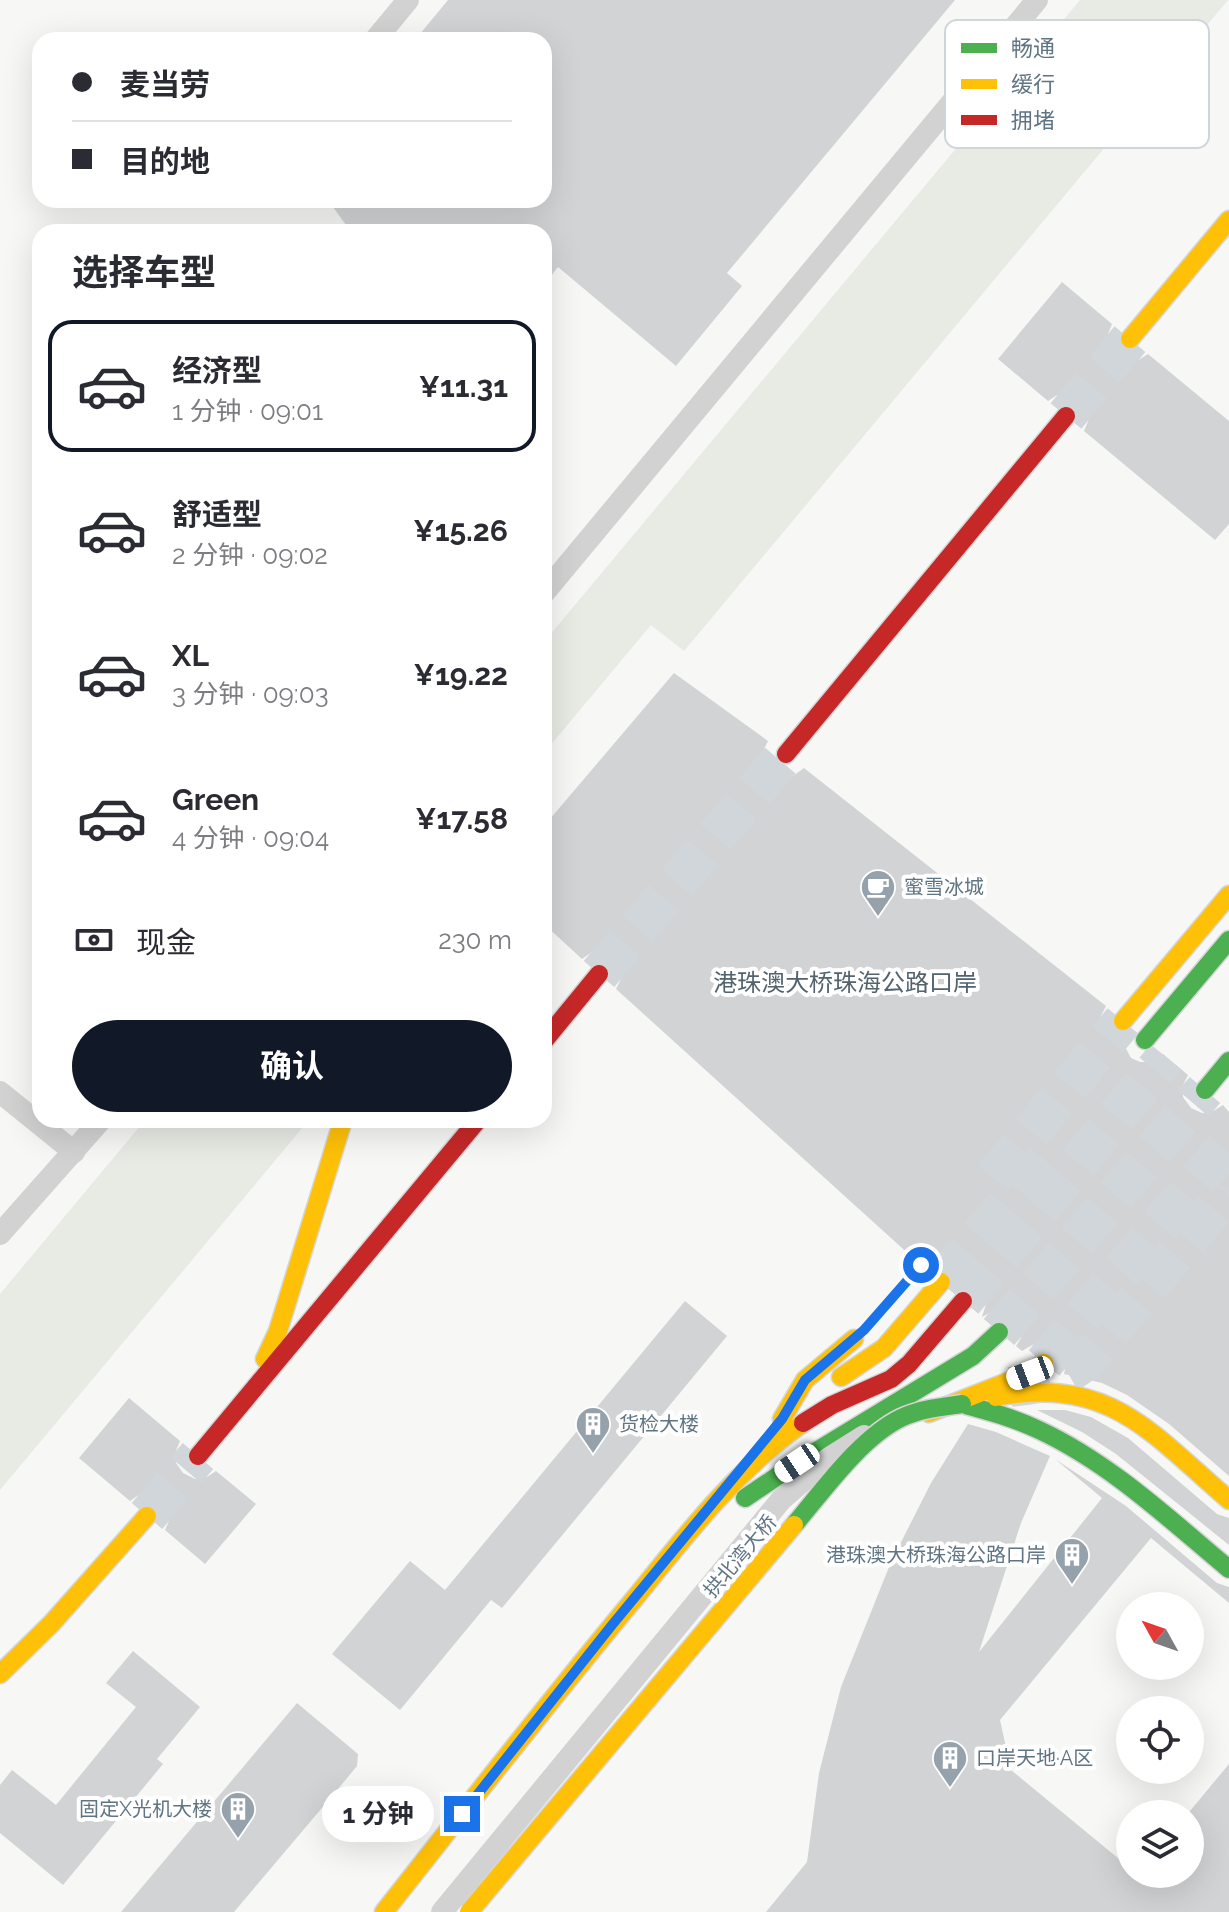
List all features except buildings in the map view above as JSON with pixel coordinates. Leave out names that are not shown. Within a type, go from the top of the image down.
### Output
[{"type":"main road","points":[[1130,339],[1229,220]]},
{"type":"main road","points":[[786,754],[1066,416]]},
{"type":"main road","points":[[1123,1021],[1229,895]]},
{"type":"main road","points":[[1145,1040],[1229,940]]},
{"type":"main road","points":[[552,1031],[599,974]]},
{"type":"main road","points":[[1205,1090],[1229,1061]]},
{"type":"main road","points":[[246,1397],[278,1331],[341,1128]]},
{"type":"main road","points":[[198,1456],[471,1128]]},
{"type":"main road","points":[[782,1419],[813,1391],[853,1372],[882,1352],[941,1282]]},
{"type":"main road","points":[[722,1503],[750,1465],[802,1424],[832,1405],[891,1379],[909,1364],[963,1301]]},
{"type":"main road","points":[[722,1503],[782,1419],[805,1380],[871,1323]]},
{"type":"main road","points":[[384,1912],[691,1529],[722,1503],[797,1463],[973,1356],[999,1332]]},
{"type":"main road","points":[[722,1503],[893,1432],[929,1413],[1030,1373],[1044,1363]]},
{"type":"main road","points":[[929,1413],[1001,1364]]},
{"type":"main road","points":[[962,1404],[1000,1396],[1045,1392],[1078,1394],[1114,1408],[1147,1431],[1229,1500]]},
{"type":"main road","name":"拱北湾大桥","points":[[469,1912],[831,1482],[890,1423],[921,1410],[962,1404],[1000,1412],[1063,1441],[1113,1472],[1229,1569]]},
{"type":"main road","points":[[0,1674],[52,1623],[147,1516]]},
{"type":"street","points":[[382,32],[408,0]]},
{"type":"street","points":[[1020,20],[1037,0]]},
{"type":"street","points":[[552,583],[945,111]]},
{"type":"street","points":[[0,1092],[32,1118]]},
{"type":"street","points":[[44,1128],[74,1152]]},
{"type":"street","points":[[0,1234],[94,1128]]},
{"type":"street","points":[[442,1912],[781,1500],[829,1458],[890,1423]]},
{"type":"shaded area","points":[[1080,0],[1228,0],[1209,23],[1209,20],[1063,20]]},
{"type":"shaded area","points":[[956,148],[1104,148],[684,651],[651,625],[552,743],[552,632]]},
{"type":"shaded area","points":[[138,1128],[302,1128],[0,1490],[0,1294]]},
{"type":"tunnel","points":[[1066,416],[1130,339]]},
{"type":"tunnel","points":[[599,974],[786,754]]},
{"type":"tunnel","points":[[993,1178],[1123,1021]]},
{"type":"tunnel","points":[[963,1301],[1166,1057]]},
{"type":"tunnel","points":[[999,1332],[1205,1090]]},
{"type":"tunnel","points":[[1044,1363],[1229,1143]]},
{"type":"tunnel","points":[[941,1282],[1048,1156]]},
{"type":"tunnel","points":[[1010,1387],[1051,1380],[1086,1360],[1229,1191]]},
{"type":"tunnel","points":[[147,1516],[198,1456]]},
{"type":"traffic: fast","points":[[1145,1040],[1229,940]]},
{"type":"traffic: fast","points":[[1205,1090],[1229,1061]]},
{"type":"traffic: fast","points":[[745,1498],[973,1356],[999,1332]]},
{"type":"traffic: fast","points":[[962,1404],[1001,1415],[1065,1443],[1138,1493],[1229,1569]]},
{"type":"traffic: fast","points":[[794,1525],[843,1466],[886,1427],[916,1412],[962,1404]]},
{"type":"traffic: slow","points":[[1130,339],[1229,220]]},
{"type":"traffic: slow","points":[[1123,1021],[1229,895]]},
{"type":"traffic: slow","points":[[265,1359],[278,1331],[341,1128]]},
{"type":"traffic: slow","points":[[841,1377],[884,1348],[941,1282]]},
{"type":"traffic: slow","points":[[782,1419],[805,1380],[854,1339]]},
{"type":"traffic: slow","points":[[929,1413],[1030,1373],[1044,1363]]},
{"type":"traffic: slow","points":[[996,1397],[1036,1393],[1069,1395],[1099,1402],[1151,1432],[1229,1500]]},
{"type":"traffic: slow","points":[[384,1912],[693,1527],[756,1461],[803,1423]]},
{"type":"traffic: slow","points":[[0,1674],[52,1623],[147,1516]]},
{"type":"traffic: slow","points":[[469,1912],[794,1525]]},
{"type":"traffic: jam","points":[[786,754],[1066,416]]},
{"type":"traffic: jam","points":[[552,1031],[599,974]]},
{"type":"traffic: jam","points":[[198,1456],[471,1128]]},
{"type":"traffic: jam","points":[[803,1423],[832,1405],[891,1379],[909,1364],[963,1301]]},
{"type":"place","name":"蜜雪冰城","points":[[878,918]]},
{"type":"place","name":"货检大楼","points":[[593,1455]]},
{"type":"place","name":"港珠澳大桥珠海公路口岸","points":[[1072,1586]]},
{"type":"place","name":"口岸天地·A区","points":[[950,1789]]},
{"type":"place","name":"固定X光机大楼","points":[[238,1840]]},
{"type":"district","name":"港珠澳大桥珠海公路口岸","points":[[845,982]]},
{"type":"route","points":[[462,1814],[612,1625],[782,1419],[805,1380],[864,1330],[921,1265]]}]
